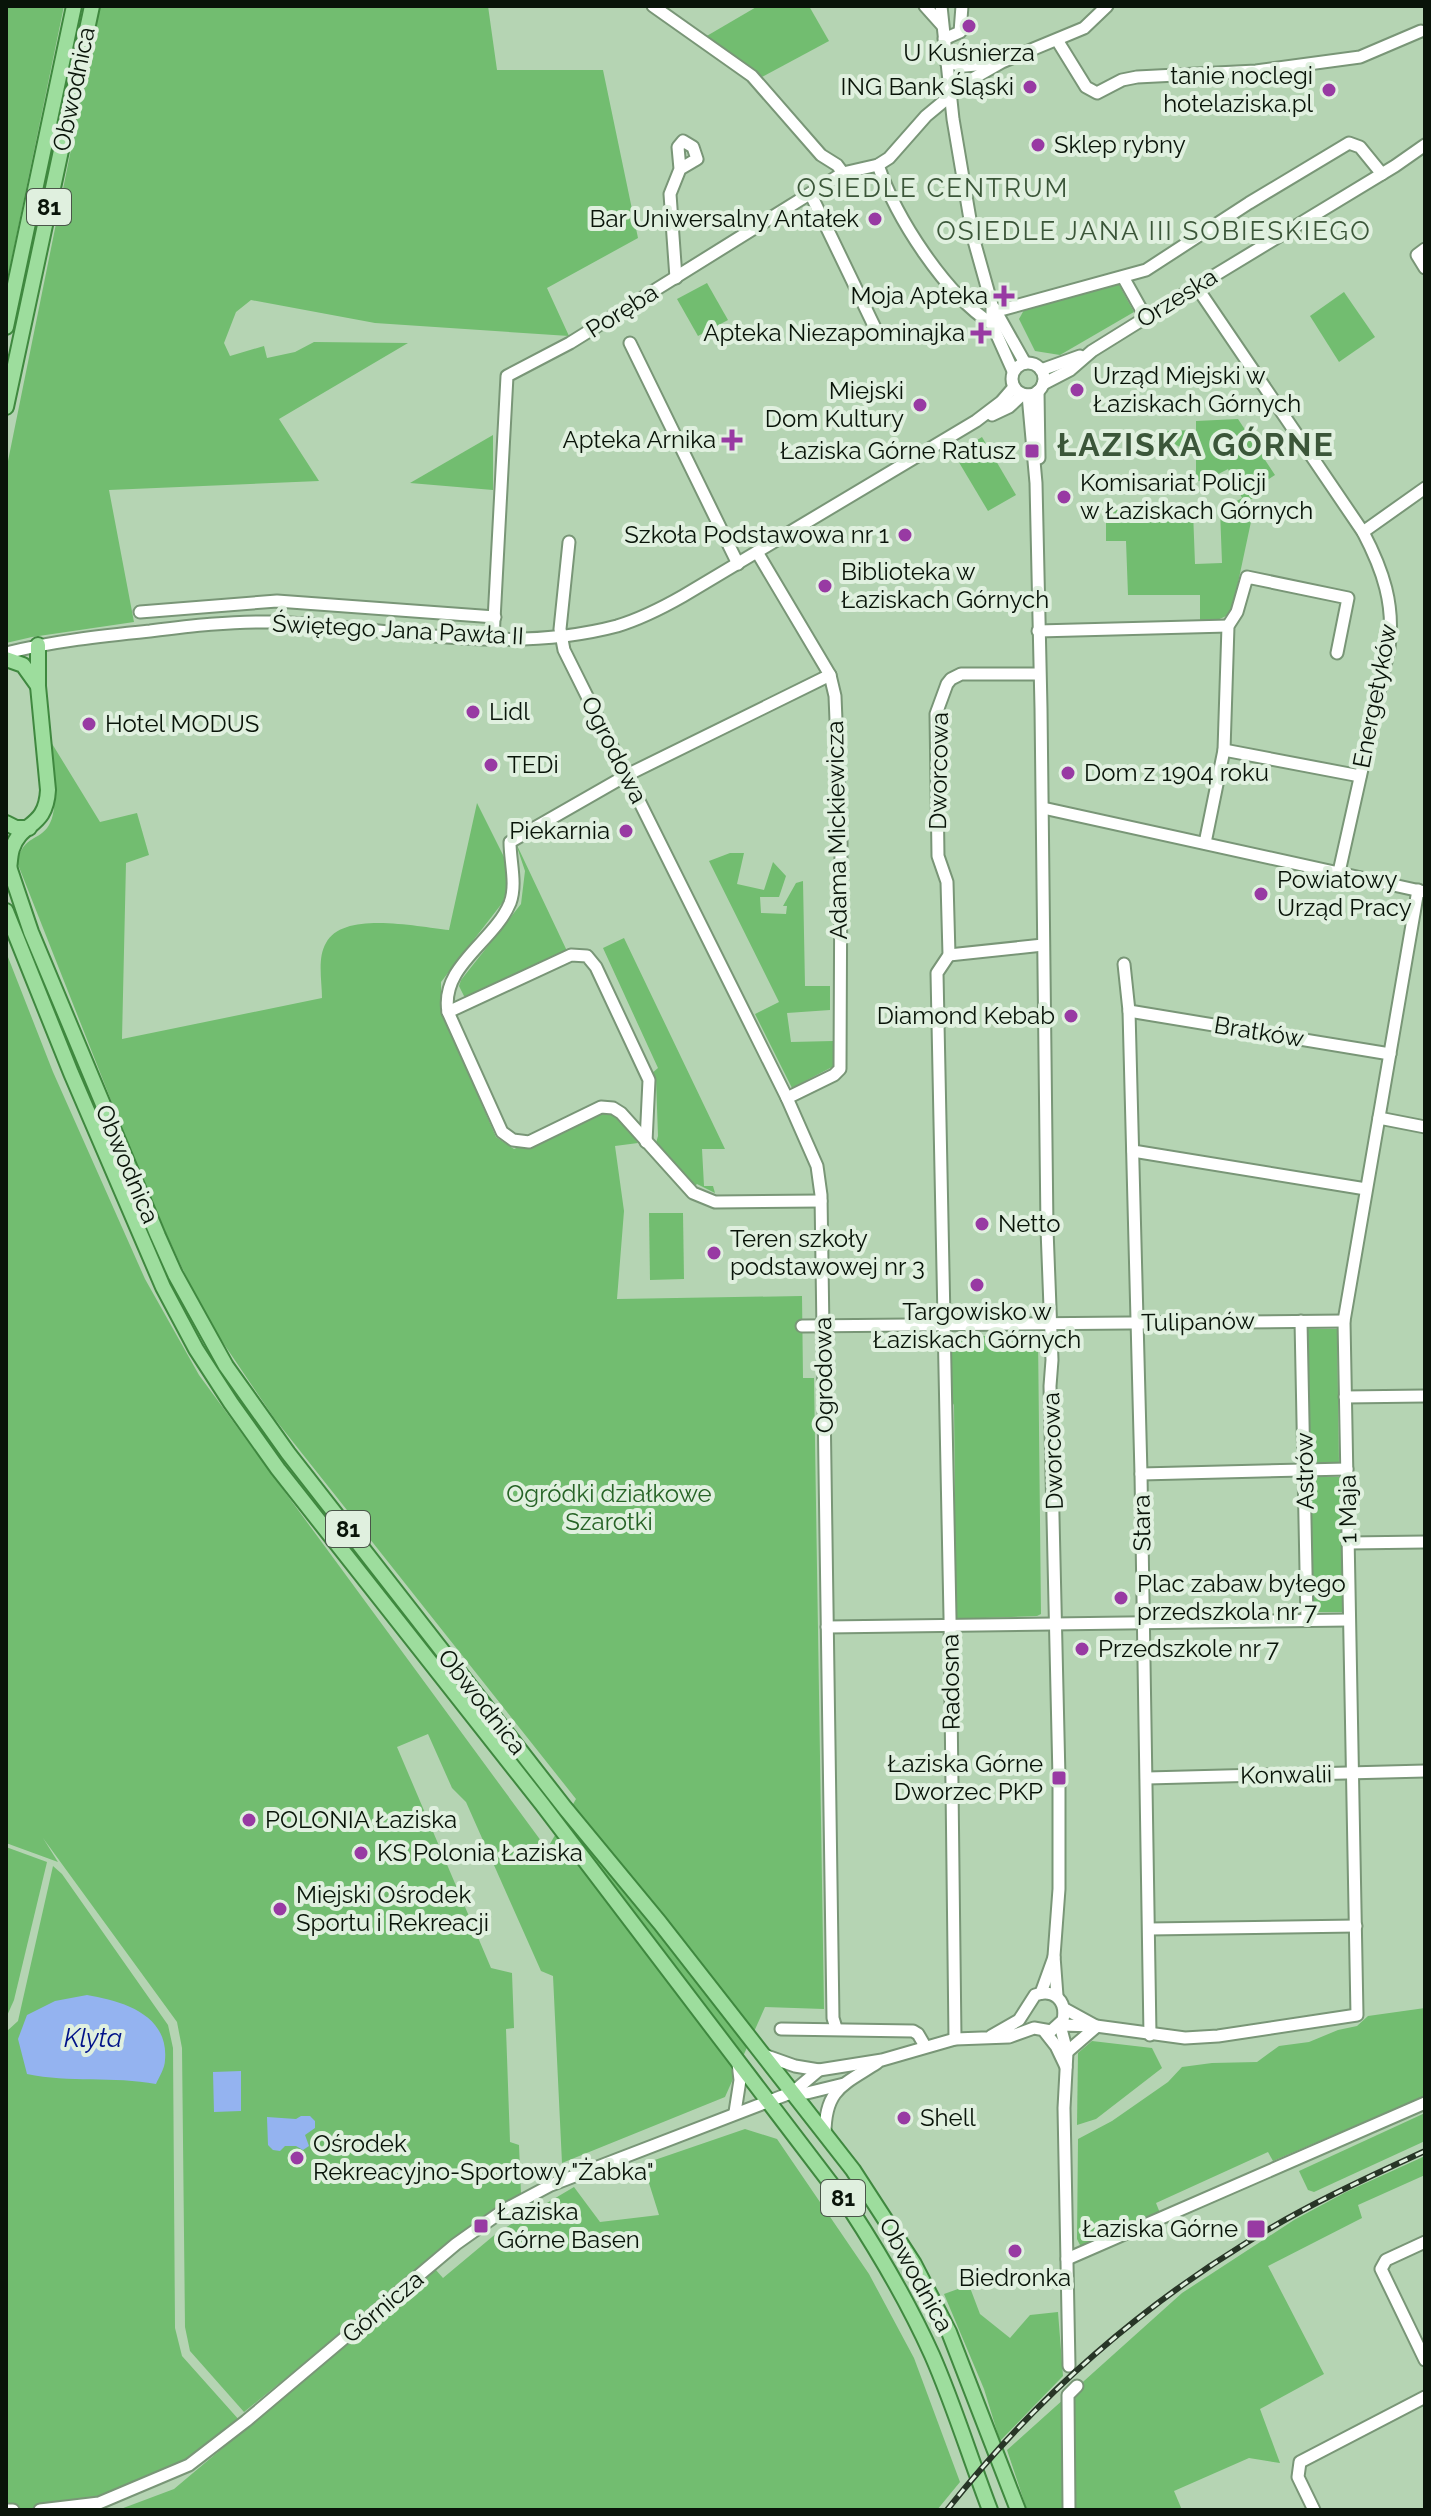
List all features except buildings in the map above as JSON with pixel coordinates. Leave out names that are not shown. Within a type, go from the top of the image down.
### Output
[{"type":"main road","name":"Obwodnica","points":[[6,327],[74,6]]},
{"type":"main road","name":"Obwodnica","points":[[6,407],[92,6]]},
{"type":"main road","points":[[8,864],[19,837],[42,816],[47,806],[38,645]]},
{"type":"main road","points":[[6,656],[23,665],[38,686]]},
{"type":"main road","points":[[6,823],[16,828],[29,828]]},
{"type":"main road","name":"Obwodnica","points":[[8,864],[37,946],[158,1236],[175,1274],[226,1366],[288,1453],[565,1808],[793,2092],[877,2205],[914,2264],[942,2319],[1018,2510]]},
{"type":"main road","name":"Obwodnica","points":[[6,911],[125,1202],[163,1287],[213,1376],[278,1469],[559,1826],[851,2210],[899,2289],[933,2358],[990,2510]]},
{"type":"street","points":[[653,6],[752,76],[821,155],[843,173]]},
{"type":"street","points":[[925,6],[942,25]]},
{"type":"street","points":[[941,6],[949,95],[973,237],[994,308],[1025,363]]},
{"type":"street","points":[[944,39],[960,32],[962,6]]},
{"type":"street","points":[[992,324],[973,312],[946,285],[887,192],[878,165],[889,158],[949,95],[1002,62],[1084,28],[1107,6]]},
{"type":"street","points":[[1057,40],[1086,87],[1097,93],[1122,80],[1137,77],[1256,71],[1360,57],[1421,31]]},
{"type":"street","points":[[946,62],[965,66],[1002,62]]},
{"type":"street","points":[[994,308],[1123,277],[1158,264],[1249,203],[1349,143],[1360,147],[1382,174]]},
{"type":"street","name":"Orzeska","points":[[1029,390],[1070,370],[1092,351],[1425,145]]},
{"type":"street","name":"Poręba","points":[[493,639],[507,376],[570,343],[843,173],[878,165]]},
{"type":"street","points":[[676,278],[670,194],[680,169]]},
{"type":"street","points":[[811,195],[877,332]]},
{"type":"street","points":[[1425,249],[1417,255],[1425,268]]},
{"type":"street","points":[[1123,277],[1146,318]]},
{"type":"street","name":"Energetyków","points":[[1196,286],[1363,532],[1388,590],[1391,629],[1339,872]]},
{"type":"street","points":[[994,308],[992,324],[1013,371],[1029,390],[1041,370],[1031,363],[1025,363],[1013,371]]},
{"type":"street","points":[[630,343],[738,564]]},
{"type":"street","name":"Orzeska","points":[[1041,370],[1092,351]]},
{"type":"street","name":"Świętego Jana Pawła II","points":[[976,421],[1009,407],[1029,390]]},
{"type":"street","name":"Świętego Jana Pawła II","points":[[6,656],[38,645],[178,628],[268,622],[493,639],[560,637],[619,625],[654,611],[738,564],[976,421],[1001,402],[1029,390]]},
{"type":"street","name":"Dworcowa","points":[[1029,390],[1036,483],[1043,808],[1050,1400],[1060,1852],[1054,1956],[1057,1996]]},
{"type":"street","name":"Dworcowa","points":[[1029,390],[1039,462],[1036,483]]},
{"type":"street","points":[[1009,407],[1029,417]]},
{"type":"street","points":[[1363,532],[1425,488]]},
{"type":"street","points":[[560,637],[569,542]]},
{"type":"street","name":"Adama Mickiewicza","points":[[757,552],[830,675],[835,696],[841,842],[840,1069],[787,1098]]},
{"type":"street","points":[[1205,843],[1224,750],[1228,626],[1237,612],[1247,577],[1348,598],[1337,653]]},
{"type":"street","name":"Świętego Jana Pawła II","points":[[140,612],[277,601],[495,617]]},
{"type":"street","points":[[1038,631],[1228,626]]},
{"type":"street","name":"Ogrodowa","points":[[560,637],[787,1098],[817,1166],[821,1201],[833,2018],[836,2028]]},
{"type":"street","name":"Dworcowa","points":[[944,1325],[937,973],[949,955],[947,882],[938,856],[936,714],[941,695],[951,679],[961,674],[1039,674]]},
{"type":"street","points":[[821,1201],[715,1202],[693,1193],[613,1108],[601,1107],[529,1142],[513,1140],[502,1132],[448,1012],[446,997],[450,981],[509,905],[514,888],[510,842],[627,775],[830,675]]},
{"type":"street","points":[[1224,750],[1360,776]]},
{"type":"street","points":[[1043,808],[1137,833],[1205,843],[1422,891]]},
{"type":"street","name":"1 Maja","points":[[1060,2025],[1096,2026],[1185,2038],[1357,2015],[1344,1321],[1422,891]]},
{"type":"street","points":[[949,955],[1043,945]]},
{"type":"street","points":[[448,1012],[571,955],[587,956],[596,967],[649,1080],[646,1142]]},
{"type":"street","name":"Stara","points":[[1124,964],[1129,1011],[1141,1474],[1150,2035]]},
{"type":"street","name":"Bratków","points":[[1129,1011],[1390,1054]]},
{"type":"street","points":[[1379,1118],[1425,1127]]},
{"type":"street","points":[[1133,1151],[1366,1189]]},
{"type":"street","name":"Astrów","points":[[1301,1321],[1307,1620]]},
{"type":"street","name":"Tulipanów","points":[[802,1326],[1344,1321]]},
{"type":"street","name":"Radosna","points":[[944,1325],[955,2039]]},
{"type":"street","points":[[1345,1397],[1425,1396]]},
{"type":"street","points":[[1141,1474],[1347,1469]]},
{"type":"street","points":[[1349,1543],[1425,1542]]},
{"type":"street","points":[[827,1627],[1349,1620]]},
{"type":"street","name":"Konwalii","points":[[1147,1778],[1425,1771]]},
{"type":"street","points":[[1149,1929],[1356,1926]]},
{"type":"street","name":"Dworcowa","points":[[1041,1993],[1054,1956]]},
{"type":"street","points":[[991,2036],[1013,2025],[1025,2012],[1030,2000],[1041,1993],[1057,1996],[1065,2009],[1060,2025],[1067,2052],[1064,2108],[1069,2366]]},
{"type":"street","name":"1 Maja","points":[[1065,2009],[1096,2026]]},
{"type":"street","points":[[1025,2012],[1066,2067]]},
{"type":"street","points":[[764,2055],[795,2066],[819,2070],[882,2060],[955,2039],[1009,2037],[1060,2025]]},
{"type":"street","points":[[1067,2052],[1096,2026]]},
{"type":"street","points":[[781,2029],[913,2031],[925,2046]]},
{"type":"street","points":[[825,2134],[827,2104],[844,2084],[882,2060]]},
{"type":"street","points":[[735,2112],[740,2080],[738,2063]]},
{"type":"street","points":[[793,2092],[819,2070]]},
{"type":"street","points":[[793,2092],[807,2093],[844,2084]]},
{"type":"street","name":"Górnicza","points":[[40,2510],[99,2503],[189,2465],[456,2244],[504,2210],[551,2185],[793,2092]]},
{"type":"street","points":[[1067,2259],[1425,2103]]},
{"type":"street","points":[[1425,2242],[1386,2260],[1381,2269],[1425,2360]]},
{"type":"street","points":[[1069,2510],[1068,2395],[1077,2386]]},
{"type":"street","points":[[1314,2510],[1297,2473],[1300,2462],[1425,2397]]},
{"type":"street","points":[[6,2510],[13,2510]]},
{"type":"green space","points":[[6,6],[64,6],[6,286]]},
{"type":"green space","points":[[100,6],[488,6],[497,70],[603,70],[638,238],[547,288],[569,336],[375,323],[251,300],[236,312],[224,343],[230,356],[264,346],[267,358],[295,352],[314,342],[408,343],[279,419],[319,481],[109,490],[134,622],[6,643],[6,471]]},
{"type":"green space","points":[[758,6],[809,6],[829,41],[760,78],[705,37]]},
{"type":"green space","points":[[707,283],[728,320],[698,336],[677,299]]},
{"type":"green space","points":[[1118,283],[1134,312],[1060,355],[1035,351],[1019,319],[1024,310]]},
{"type":"green space","points":[[1344,292],[1375,337],[1339,362],[1310,316]]},
{"type":"green space","points":[[1238,419],[1275,475],[1253,489],[1257,496],[1242,504],[1235,502],[1242,498],[1228,469],[1205,481],[1196,481],[1196,453],[1174,443],[1166,431],[1196,430],[1196,421]]},
{"type":"green space","points":[[493,435],[493,490],[410,483]]},
{"type":"green space","points":[[982,437],[1016,495],[988,511],[954,454]]},
{"type":"green space","points":[[1135,503],[1136,508],[1193,511],[1195,564],[1222,563],[1220,510],[1251,513],[1232,611],[1225,617],[1200,620],[1200,595],[1128,595],[1126,541],[1106,541],[1106,509]]},
{"type":"green space","name":"Ogródki działkowe Szarotki","points":[[51,742],[100,822],[137,813],[149,855],[126,863],[122,1039],[322,998],[323,949],[335,933],[348,927],[382,923],[449,930],[477,803],[504,857],[508,884],[503,902],[441,982],[441,1010],[496,1137],[514,1149],[605,1110],[617,1116],[638,1143],[615,1146],[624,1211],[617,1299],[802,1296],[803,1378],[814,1378],[824,2009],[765,2007],[725,2097],[562,2163],[553,1976],[541,1971],[466,1802],[452,1788],[428,1734],[397,1747],[491,1968],[512,1973],[514,2028],[506,2029],[510,2142],[519,2145],[521,2194],[452,2243],[244,2412],[190,2351],[185,2327],[182,2048],[177,2022],[43,1838],[58,1862],[6,1843],[6,952],[53,1072],[145,1279],[199,1375],[547,1849],[576,1799],[274,1418],[203,1313],[148,1194],[17,862],[24,847],[45,830],[52,817],[55,796]]},
{"type":"green space","points":[[515,841],[567,951],[472,998],[464,996],[459,986],[461,980],[521,904],[525,871]]},
{"type":"green space","points":[[730,853],[744,853],[737,884],[764,890],[773,862],[786,876],[779,897],[760,897],[761,913],[786,914],[787,906],[783,906],[796,883],[803,881],[805,986],[830,986],[830,1010],[787,1013],[791,1042],[833,1041],[834,1066],[792,1088],[755,1014],[779,1002],[709,861]]},
{"type":"green space","points":[[624,938],[725,1149],[702,1149],[704,1186],[713,1186],[715,1193],[697,1184],[695,1186],[656,1143],[656,1080],[651,1074],[658,1068],[603,948]]},
{"type":"green space","points":[[649,1213],[683,1213],[684,1279],[650,1280]]},
{"type":"green space","points":[[1307,1329],[1337,1329],[1339,1464],[1309,1465]]},
{"type":"green space","points":[[950,1336],[1038,1336],[1041,1614],[1037,1616],[958,1619],[955,1616],[951,1501],[955,1495],[954,1405],[950,1399]]},
{"type":"green space","points":[[1310,1477],[1341,1477],[1343,1612],[1312,1612]]},
{"type":"green space","points":[[6,1847],[47,1862],[14,2000],[6,2018]]},
{"type":"green space","points":[[53,1866],[62,1874],[168,2025],[173,2048],[175,2328],[182,2356],[240,2421],[185,2466],[131,2494],[88,2505],[25,2510],[6,2508],[6,2032],[18,2021]]},
{"type":"green space","points":[[1425,2008],[1425,2096],[1273,2161],[1268,2152],[1156,2203],[1160,2213],[1130,2224],[1082,2249],[1077,2239],[1078,2139],[1112,2121],[1168,2082],[1182,2067],[1257,2062],[1279,2046],[1309,2042],[1357,2026],[1368,2016]]},
{"type":"green space","points":[[1092,2041],[1152,2048],[1162,2068],[1096,2119],[1077,2125],[1078,2053]]},
{"type":"green space","points":[[1425,2113],[1425,2141],[1314,2192],[1308,2190],[1299,2171]]},
{"type":"green space","points":[[745,2129],[777,2139],[869,2274],[914,2358],[960,2482],[937,2510],[118,2510],[174,2489],[435,2269],[443,2278],[498,2232],[574,2187],[600,2222],[659,2215],[643,2164]]},
{"type":"green space","points":[[1425,2156],[1425,2175],[1358,2205],[1362,2218],[1268,2266],[1324,2374],[1260,2409],[1280,2463],[1249,2458],[1174,2491],[1182,2510],[1027,2510],[1007,2450],[1182,2293],[1294,2220]]},
{"type":"green space","points":[[969,2285],[980,2314],[1010,2338],[1030,2315],[1058,2312],[1063,2376],[1000,2441],[984,2389],[944,2294]]},
{"type":"water","name":"Klyta","points":[[87,1995],[115,2001],[141,2012],[159,2031],[164,2044],[165,2063],[156,2084],[27,2074],[18,2039],[27,2015],[55,2001]]},
{"type":"water","points":[[241,2071],[241,2111],[214,2112],[213,2072]]},
{"type":"water","points":[[310,2116],[315,2121],[315,2128],[305,2135],[309,2146],[303,2150],[285,2146],[280,2151],[273,2150],[268,2145],[267,2117],[296,2119]]},
{"type":"railway","points":[[947,2510],[1048,2398],[1163,2299],[1289,2217],[1425,2151]]},
{"type":"place","name":"U Kuśnierza","points":[[969,26]]},
{"type":"place","name":"ING Bank Śląski","points":[[1030,87]]},
{"type":"place","name":"tanie noclegi hotelaziska.pl","points":[[1329,90]]},
{"type":"place","name":"Sklep rybny","points":[[1038,145]]},
{"type":"place","name":"Bar Uniwersalny Antałek","points":[[875,219]]},
{"type":"place","name":"Moja Apteka","points":[[1004,296]]},
{"type":"place","name":"Apteka Niezapominajka","points":[[981,333]]},
{"type":"place","name":"Urząd Miejski w Łaziskach Górnych","points":[[1077,390]]},
{"type":"place","name":"Miejski Dom Kultury","points":[[920,405]]},
{"type":"place","name":"Apteka Arnika","points":[[732,440]]},
{"type":"place","name":"Łaziska Górne Ratusz","points":[[1032,451]]},
{"type":"place","name":"Komisariat Policji w Łaziskach Górnych","points":[[1064,497]]},
{"type":"place","name":"Szkoła Podstawowa nr 1","points":[[905,535]]},
{"type":"place","name":"Biblioteka w Łaziskach Górnych","points":[[825,586]]},
{"type":"place","name":"Lidl","points":[[473,712]]},
{"type":"place","name":"Hotel MODUS","points":[[89,724]]},
{"type":"place","name":"TEDi","points":[[491,765]]},
{"type":"place","name":"Dom z 1904 roku","points":[[1068,773]]},
{"type":"place","name":"Piekarnia","points":[[626,831]]},
{"type":"place","name":"Powiatowy Urząd Pracy","points":[[1261,894]]},
{"type":"place","name":"Diamond Kebab","points":[[1071,1016]]},
{"type":"place","name":"Netto","points":[[982,1224]]},
{"type":"place","name":"Teren szkoły podstawowej nr 3","points":[[714,1253]]},
{"type":"place","name":"Targowisko w Łaziskach Górnych","points":[[977,1285]]},
{"type":"place","name":"Plac zabaw byłego przedszkola nr 7","points":[[1121,1598]]},
{"type":"place","name":"Przedszkole nr 7","points":[[1082,1649]]},
{"type":"place","name":"Łaziska Górne Dworzec PKP","points":[[1059,1778]]},
{"type":"place","name":"POLONIA Łaziska","points":[[249,1820]]},
{"type":"place","name":"KS Polonia Łaziska","points":[[361,1853]]},
{"type":"place","name":"Miejski Ośrodek Sportu i Rekreacji","points":[[280,1909]]},
{"type":"place","name":"Shell","points":[[904,2118]]},
{"type":"place","name":"Ośrodek Rekreacyjno-Sportowy \"Żabka\"","points":[[297,2158]]},
{"type":"place","name":"Łaziska Górne Basen","points":[[481,2226]]},
{"type":"place","name":"Łaziska Górne","points":[[1256,2229]]},
{"type":"place","name":"Biedronka","points":[[1015,2251]]},
{"type":"district","name":"OSIEDLE CENTRUM","points":[[933,188]]},
{"type":"district","name":"OSIEDLE JANA III SOBIESKIEGO","points":[[1154,231]]},
{"type":"district","name":"ŁAZISKA GÓRNE","points":[[1196,445]]}]
